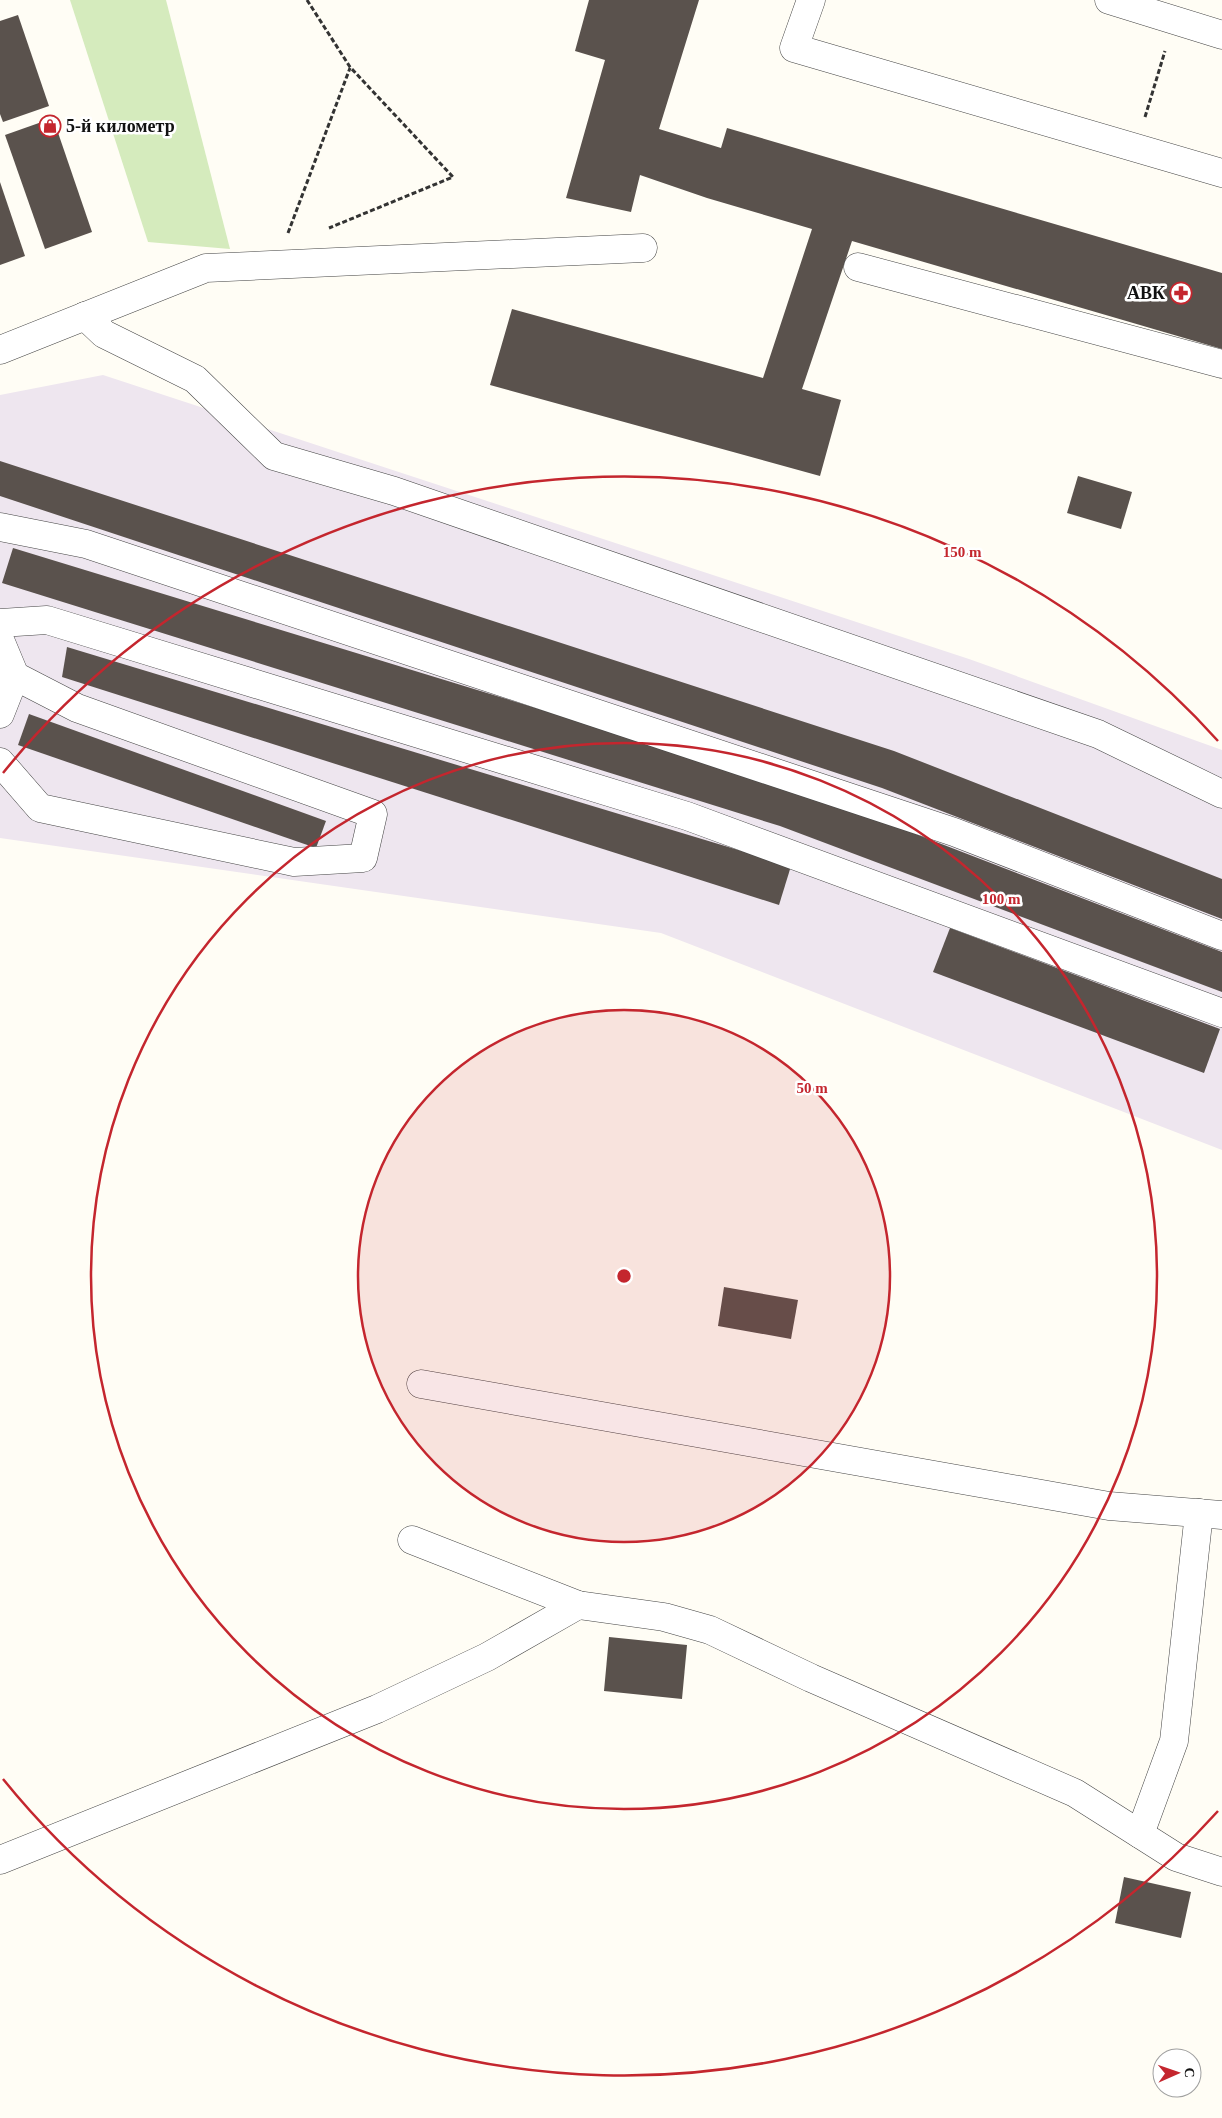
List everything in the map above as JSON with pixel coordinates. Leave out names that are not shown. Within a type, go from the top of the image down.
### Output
[{"type":"lane","points":[[811,0],[794,48],[1222,173]]},
{"type":"lane","points":[[1110,0],[1222,35]]},
{"type":"lane","points":[[0,350],[206,268],[643,248]]},
{"type":"lane","points":[[858,267],[1222,364]]},
{"type":"lane","points":[[85,316],[104,334],[195,379],[274,456],[394,491],[1098,734],[1222,794]]},
{"type":"lane","points":[[0,527],[86,544],[935,826],[1222,936]]},
{"type":"lane","points":[[0,623],[47,620],[687,816],[1222,1013]]},
{"type":"lane","points":[[0,640],[15,676],[77,708],[373,814],[363,858],[294,862],[40,808],[0,762]]},
{"type":"lane","points":[[0,714],[15,676]]},
{"type":"lane","points":[[421,1384],[1109,1506],[1210,1514],[1174,1740],[1140,1834]]},
{"type":"lane","points":[[412,1540],[578,1605],[664,1617],[710,1630],[811,1678],[1075,1793],[1176,1856],[1222,1872]]},
{"type":"lane","points":[[0,1860],[377,1709],[487,1657],[578,1605]]},
{"type":"path","points":[[307,0],[350,67],[453,177],[327,229]]},
{"type":"path","points":[[1136,148],[1175,20]]},
{"type":"path","points":[[274,265],[350,67]]},
{"type":"shaded area","points":[[103,375],[969,659],[1222,750],[1222,1150],[661,933],[0,838],[0,395]]},
{"type":"green space","points":[[70,0],[166,0],[230,249],[148,242]]},
{"type":"building","points":[[589,0],[699,0],[659,129],[721,148],[727,128],[1222,273],[1222,349],[852,241],[802,389],[841,400],[820,476],[490,385],[512,309],[763,378],[812,229],[707,198],[640,175],[631,212],[566,198],[605,60],[575,51]]},
{"type":"building","points":[[18,15],[49,106],[3,122],[0,114],[0,21]]},
{"type":"building","points":[[53,118],[92,232],[45,249],[5,135]]},
{"type":"building","points":[[0,182],[25,256],[0,265]]},
{"type":"building","points":[[0,461],[894,751],[1222,879],[1222,919],[882,788],[0,496]]},
{"type":"building","points":[[1078,476],[1132,492],[1121,529],[1067,513]]},
{"type":"building","points":[[13,548],[791,786],[1222,952],[1222,992],[780,826],[2,583]]},
{"type":"building","points":[[67,647],[791,866],[779,905],[62,677]]},
{"type":"building","points":[[29,714],[326,821],[316,848],[18,745]]},
{"type":"building","points":[[950,928],[1220,1029],[1204,1073],[933,972]]},
{"type":"building","points":[[724,1287],[798,1300],[791,1339],[718,1326]]},
{"type":"building","points":[[609,1637],[687,1645],[682,1699],[604,1691]]},
{"type":"building","points":[[1124,1877],[1191,1892],[1181,1938],[1115,1923]]},
{"type":"place","name":"5-й километр","points":[[50,126]]},
{"type":"place","name":"АВК","points":[[1181,293]]}]
